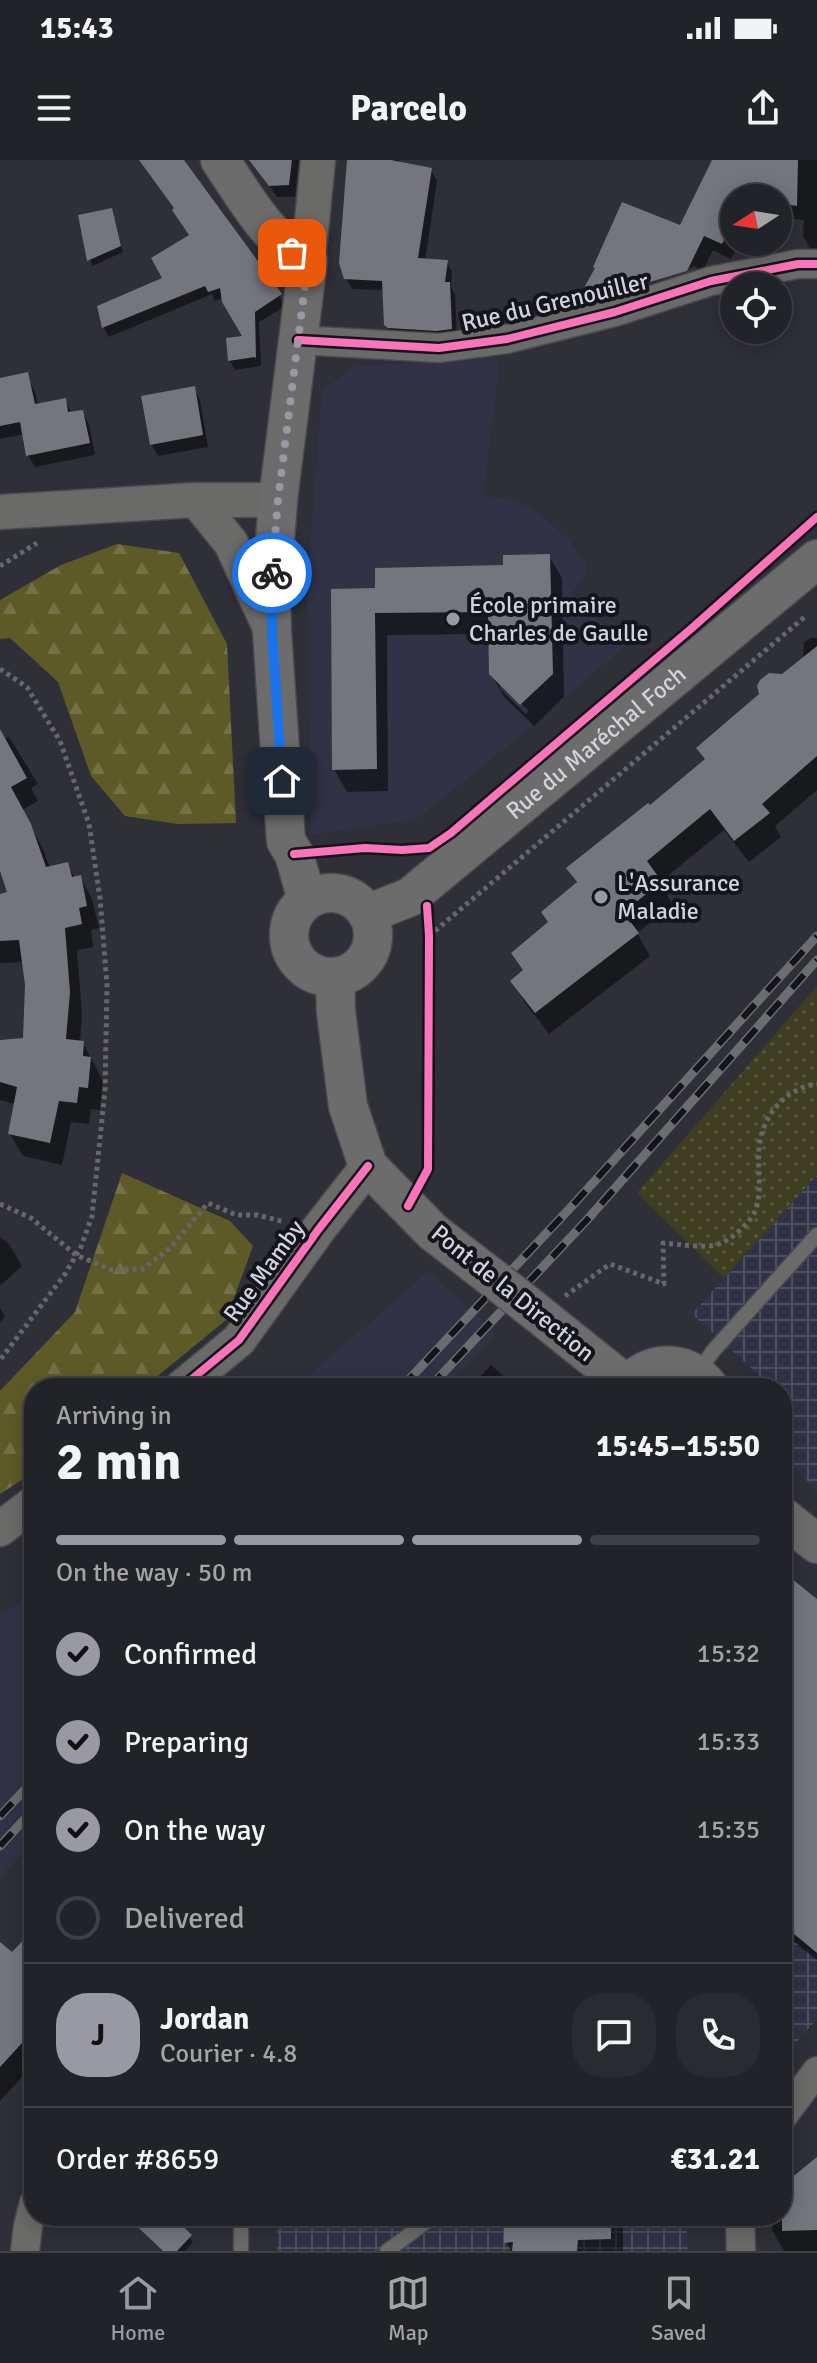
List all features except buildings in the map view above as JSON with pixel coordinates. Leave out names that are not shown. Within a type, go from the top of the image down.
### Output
[{"type":"main road","points":[[220,160],[266,226],[292,253],[308,261],[278,500],[271,595],[286,841],[294,854],[307,900]]},
{"type":"main road","name":"Rue du Maréchal Foch","points":[[367,914],[410,897],[817,559]]},
{"type":"main road","points":[[319,894],[347,896],[359,903],[367,914],[372,927],[372,941],[360,966],[335,977],[321,976],[298,962],[289,936],[291,922],[307,900],[319,894]]},
{"type":"main road","name":"Pont de la Direction","points":[[335,977],[336,1012],[348,1106],[368,1166],[433,1232],[618,1378]]},
{"type":"main road","points":[[626,1378],[653,1367],[668,1365],[684,1367],[700,1378]]},
{"type":"main road","points":[[792,1524],[817,1544]]},
{"type":"street","points":[[308,261],[318,160]]},
{"type":"street","name":"Rue du Grenouiller","points":[[298,340],[439,348],[507,339],[615,312],[711,281],[798,264],[817,264]]},
{"type":"street","points":[[0,512],[196,500],[278,500]]},
{"type":"street","points":[[196,500],[231,543],[272,631]]},
{"type":"street","name":"Rue Mamby","points":[[193,1378],[239,1340],[368,1166]]},
{"type":"street","points":[[0,1529],[24,1511]]},
{"type":"street","points":[[792,2104],[817,2071]]},
{"type":"street","points":[[25,2251],[28,2226]]},
{"type":"street","points":[[740,2226],[741,2251]]},
{"type":"lane","points":[[705,1378],[713,1351],[817,1235]]},
{"type":"lane","points":[[241,2226],[241,2251]]},
{"type":"lane","points":[[387,2251],[421,2226]]},
{"type":"path","points":[[429,936],[817,607]]},
{"type":"path","points":[[0,669],[27,687],[60,741],[89,824],[100,898],[107,985],[105,1090],[92,1216],[65,1274],[0,1360]]},
{"type":"path","points":[[428,921],[429,951]]},
{"type":"path","points":[[538,1314],[610,1264],[664,1284],[663,1243],[716,1245],[733,1237],[755,1212],[760,1176],[759,1148],[766,1123],[779,1102],[797,1088],[817,1084]]},
{"type":"path","points":[[0,1204],[31,1218],[76,1255],[112,1270],[143,1269],[170,1248],[208,1203],[236,1215],[257,1215],[318,1230]]},
{"type":"shaded area","name":"École primaire Charles de Gaulle","points":[[497,356],[499,370],[483,496],[515,500],[541,514],[570,541],[586,564],[585,575],[572,593],[625,646],[417,819],[310,835],[307,583],[322,391],[352,367]]},
{"type":"shaded area","points":[[817,986],[817,1175],[724,1278],[637,1193]]},
{"type":"shaded area","points":[[817,1175],[817,1492],[792,1464],[792,1378],[762,1378],[692,1314]]},
{"type":"shaded area","points":[[428,1272],[497,1333],[454,1378],[306,1378]]},
{"type":"shaded area","points":[[24,1599],[24,1851],[0,1879],[0,1615]]},
{"type":"shaded area","points":[[792,1940],[817,1956],[817,2019],[792,2048]]},
{"type":"shaded area","points":[[277,2226],[687,2226],[688,2251],[277,2251]]},
{"type":"green space","points":[[117,544],[179,553],[227,644],[236,823],[177,824],[125,816],[91,776],[58,682],[10,638],[0,639],[0,600],[61,565]]},
{"type":"green space","points":[[122,1173],[230,1221],[253,1246],[226,1320],[155,1378],[24,1378],[24,1478],[0,1494],[0,1391],[75,1312]]},
{"type":"railway","points":[[410,1378],[572,1206],[817,936]]},
{"type":"railway","points":[[438,1378],[586,1221],[817,960]]},
{"type":"railway","points":[[0,1816],[24,1791]]},
{"type":"railway","points":[[0,1846],[24,1820]]},
{"type":"cycle path","points":[[298,340],[439,348],[507,339],[615,312],[711,281],[798,264],[817,264]]},
{"type":"cycle path","points":[[294,854],[365,848],[429,848],[451,833],[692,628],[817,517]]},
{"type":"cycle path","points":[[408,1206],[428,1169],[427,906]]},
{"type":"cycle path","points":[[193,1378],[239,1340],[368,1166]]},
{"type":"way so far","points":[[272,573],[278,500],[308,261],[292,253]]},
{"type":"place","name":"École primaire Charles de Gaulle","points":[[453,619]]},
{"type":"place","name":"L'Assurance Maladie","points":[[601,897]]},
{"type":"route","points":[[272,573],[272,631],[282,781]]}]
